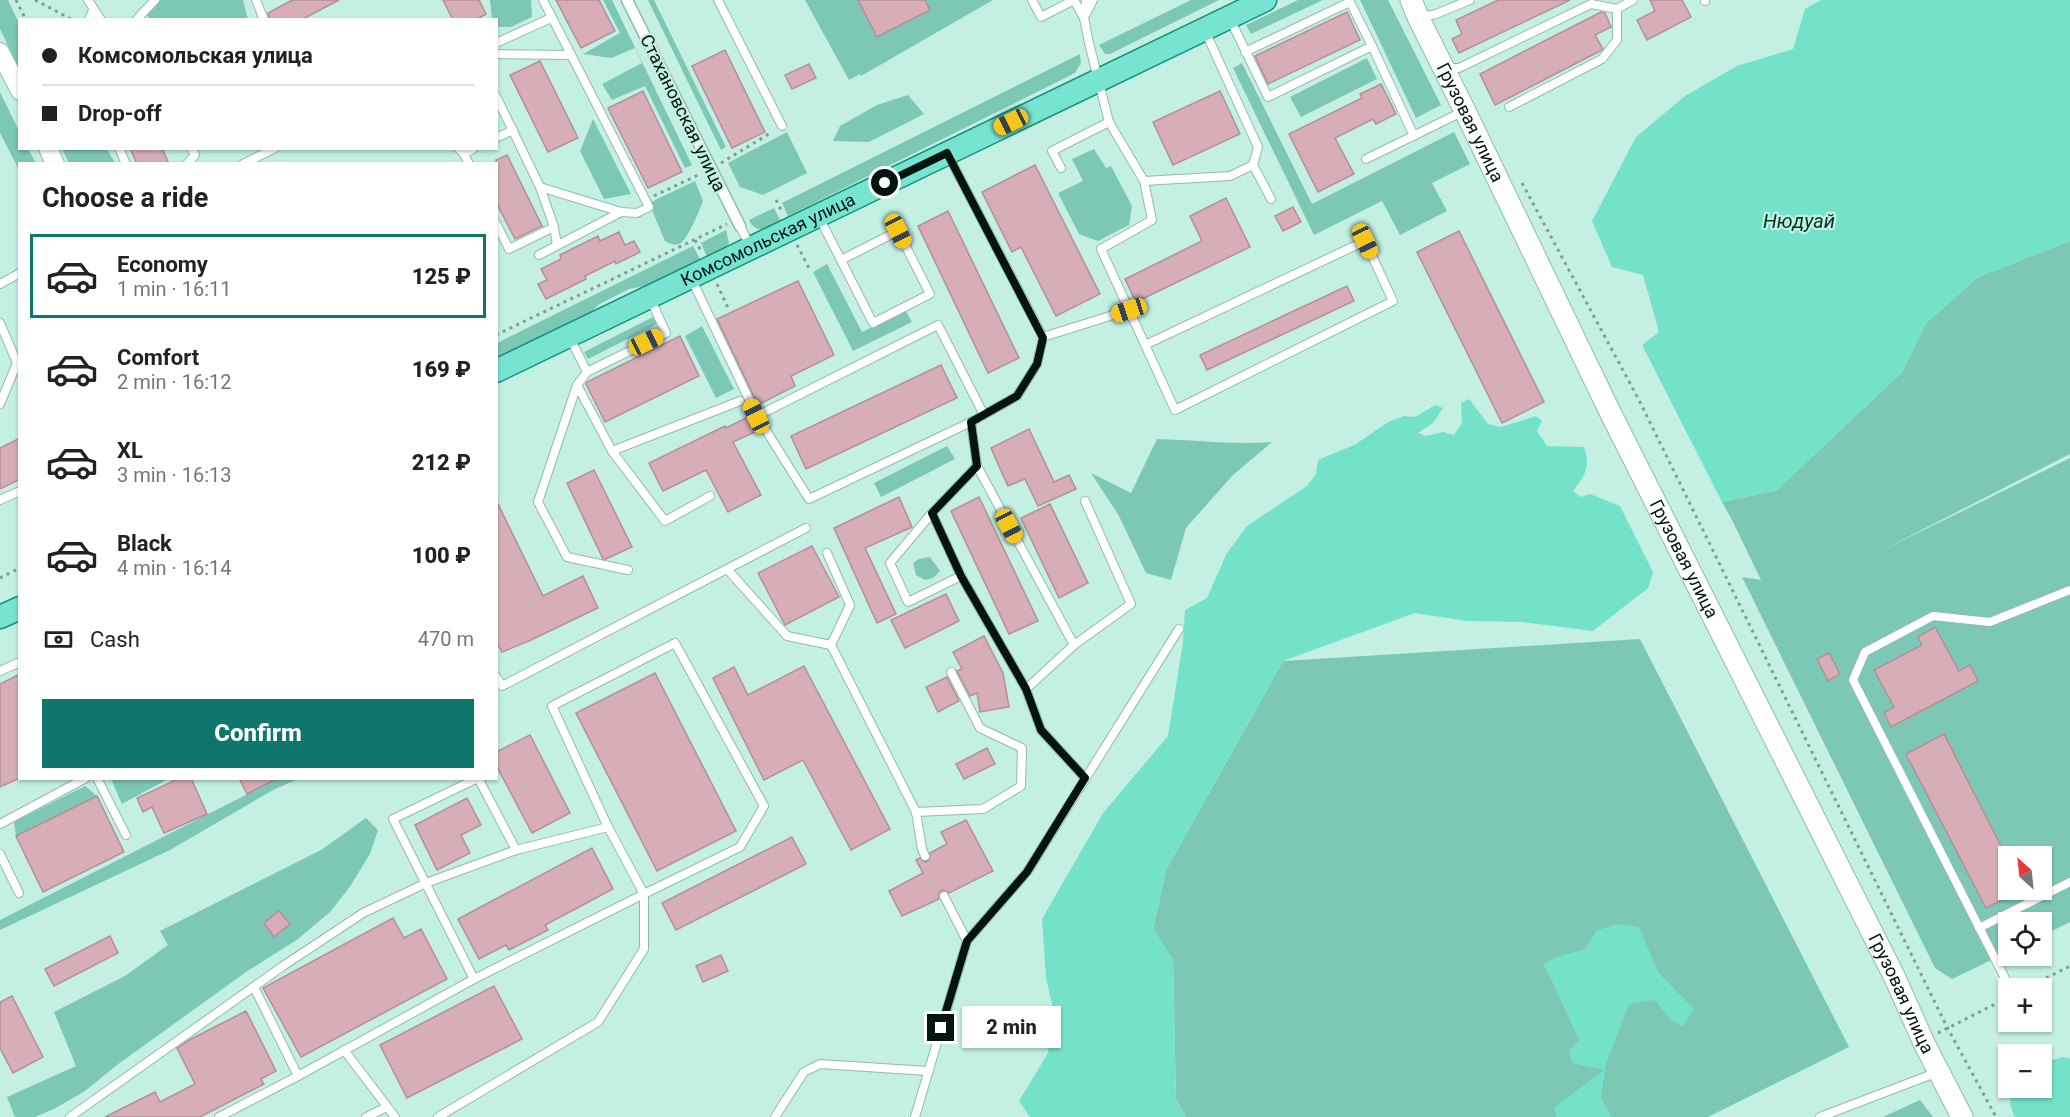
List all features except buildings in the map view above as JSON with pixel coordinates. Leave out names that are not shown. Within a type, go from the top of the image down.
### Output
[{"type":"main road","name":"Комсомольская улица","points":[[498,370],[1265,0]]},
{"type":"main road","name":"Грузовая улица","points":[[1414,9],[1609,410],[1895,978],[1924,1043],[1962,1117]]},
{"type":"main road","points":[[0,617],[18,609]]},
{"type":"street","name":"Стахановская улица","points":[[627,0],[738,223]]},
{"type":"street","points":[[0,52],[18,85]]},
{"type":"lane","points":[[88,0],[99,18]]},
{"type":"lane","points":[[138,18],[155,0]]},
{"type":"lane","points":[[256,0],[263,18]]},
{"type":"lane","points":[[540,187],[621,212],[637,213],[649,207],[543,0]]},
{"type":"lane","points":[[718,0],[782,126]]},
{"type":"lane","points":[[1032,0],[1041,17],[1074,0],[1084,18],[1109,123],[1144,181],[1152,220],[1101,249],[1145,345],[1175,410],[1393,301],[1365,241],[1145,345]]},
{"type":"lane","points":[[1084,18],[1086,0]]},
{"type":"lane","points":[[1084,18],[1093,0]]},
{"type":"lane","points":[[1414,9],[1436,14],[1470,0]]},
{"type":"lane","points":[[1444,68],[1459,68],[1591,4],[1617,9],[1633,0]]},
{"type":"lane","points":[[1245,52],[1350,2],[1413,136]]},
{"type":"lane","points":[[1509,107],[1602,59],[1617,40],[1617,9]]},
{"type":"lane","points":[[90,18],[93,10]]},
{"type":"lane","points":[[1230,17],[1268,97],[1372,46]]},
{"type":"lane","points":[[498,42],[551,18]]},
{"type":"lane","points":[[1204,29],[1258,147],[1253,165],[1271,199]]},
{"type":"lane","points":[[498,54],[571,55]]},
{"type":"lane","points":[[498,100],[540,187],[554,227],[557,245]]},
{"type":"lane","points":[[1366,159],[1465,111]]},
{"type":"lane","points":[[1061,168],[1052,151],[1109,123]]},
{"type":"lane","points":[[498,137],[513,130]]},
{"type":"lane","points":[[189,162],[195,155],[192,150]]},
{"type":"lane","points":[[247,162],[271,150]]},
{"type":"lane","points":[[690,277],[756,416],[809,499],[971,422],[1017,396],[1037,364],[1043,338],[947,153]]},
{"type":"lane","points":[[1144,181],[1230,176],[1253,165]]},
{"type":"lane","points":[[539,255],[621,212]]},
{"type":"lane","points":[[818,215],[873,323],[930,294],[898,231],[841,260]]},
{"type":"lane","points":[[738,223],[750,247]]},
{"type":"lane","points":[[498,227],[509,249],[554,227]]},
{"type":"lane","points":[[0,284],[18,274]]},
{"type":"lane","points":[[628,570],[567,557],[538,502],[577,385],[587,372],[666,333],[649,297]]},
{"type":"lane","points":[[1043,338],[1129,310]]},
{"type":"lane","points":[[0,323],[17,363],[0,405]]},
{"type":"lane","points":[[756,416],[938,325],[984,415]]},
{"type":"lane","points":[[568,335],[587,372]]},
{"type":"lane","points":[[577,385],[612,451],[665,521],[710,496]]},
{"type":"lane","points":[[612,451],[740,401]]},
{"type":"lane","points":[[971,422],[977,466],[1074,645]]},
{"type":"lane","points":[[961,576],[908,602],[890,563],[932,513],[977,466]]},
{"type":"lane","points":[[0,500],[18,491]]},
{"type":"lane","points":[[1026,689],[1074,645],[1131,604],[1085,501]]},
{"type":"lane","points":[[932,513],[961,576],[1026,689],[1041,730],[1085,778]]},
{"type":"lane","points":[[498,679],[502,686],[806,528]]},
{"type":"lane","points":[[827,553],[850,605],[831,645]]},
{"type":"lane","points":[[727,568],[787,636],[831,645]]},
{"type":"lane","points":[[2005,978],[1853,680],[1865,652],[1934,616],[1990,622],[2070,590]]},
{"type":"lane","points":[[915,1117],[967,941],[1027,872],[1179,629]]},
{"type":"lane","points":[[219,1117],[474,979],[644,894],[741,847],[764,806],[675,643],[552,706],[608,827],[644,894],[644,949],[598,1022],[438,1117]]},
{"type":"lane","points":[[831,645],[916,812],[925,856]]},
{"type":"lane","points":[[0,671],[18,663]]},
{"type":"lane","points":[[916,812],[983,809],[1021,786],[1022,748],[980,728],[951,672]]},
{"type":"lane","points":[[0,824],[82,780]]},
{"type":"lane","points":[[99,780],[126,835]]},
{"type":"lane","points":[[474,780],[393,819],[474,979]]},
{"type":"lane","points":[[479,780],[516,850]]},
{"type":"lane","points":[[70,1117],[363,913],[426,883],[516,850],[608,827]]},
{"type":"lane","points":[[0,854],[19,893]]},
{"type":"lane","points":[[1979,928],[2070,882]]},
{"type":"lane","points":[[944,896],[967,941]]},
{"type":"lane","points":[[254,987],[298,1076]]},
{"type":"lane","points":[[344,1050],[395,1117]]},
{"type":"lane","points":[[775,1117],[804,1072],[820,1064],[928,1071]]},
{"type":"lane","points":[[1820,1117],[1940,1072]]},
{"type":"lane","points":[[366,1117],[387,1107]]},
{"type":"path","points":[[16,0],[25,18]]},
{"type":"path","points":[[35,0],[69,18]]},
{"type":"path","points":[[1522,183],[1639,400],[1947,1027],[1996,1117]]},
{"type":"path","points":[[498,334],[738,223]]},
{"type":"path","points":[[0,578],[18,569]]},
{"type":"path","points":[[2046,978],[2070,966]]},
{"type":"path","points":[[1924,1043],[1947,1027],[1998,1002]]},
{"type":"shaded area","points":[[0,0],[8,0],[18,21],[18,66],[0,29]]},
{"type":"shaded area","points":[[161,0],[243,0],[248,18],[149,18],[147,15]]},
{"type":"shaded area","points":[[490,0],[531,0],[532,17],[511,27],[498,27],[498,18],[492,18]]},
{"type":"shaded area","points":[[603,0],[612,0],[692,165],[685,168],[645,86],[612,100],[602,84],[642,63],[635,48],[611,58],[583,54],[620,33]]},
{"type":"shaded area","points":[[648,0],[654,0],[726,147],[721,150]]},
{"type":"shaded area","points":[[805,0],[993,0],[861,76],[860,74],[849,80]]},
{"type":"shaded area","points":[[1191,0],[1219,0],[1110,54],[1105,54],[1099,45]]},
{"type":"shaded area","points":[[1298,0],[1323,0],[1251,34],[1246,25]]},
{"type":"shaded area","points":[[1360,0],[1388,0],[1441,105],[1416,118]]},
{"type":"shaded area","points":[[1080,54],[1081,63],[1075,73],[788,216],[782,203]]},
{"type":"shaded area","points":[[1367,58],[1377,79],[1301,117],[1290,97]]},
{"type":"shaded area","points":[[1242,63],[1312,204],[1454,132],[1470,164],[1432,183],[1447,211],[1400,235],[1382,201],[1314,235],[1233,68]]},
{"type":"shaded area","points":[[0,92],[18,129],[18,150],[29,150],[35,162],[18,162],[18,168],[0,133]]},
{"type":"shaded area","points":[[908,95],[924,114],[869,142],[833,141],[840,126],[877,105]]},
{"type":"shaded area","points":[[593,119],[631,194],[604,199],[580,151]]},
{"type":"shaded area","points":[[787,132],[807,173],[763,195],[740,187],[728,163]]},
{"type":"shaded area","points":[[1094,149],[1106,168],[1111,166],[1132,206],[1129,225],[1098,241],[1079,234],[1058,193],[1083,181],[1072,159]]},
{"type":"shaded area","points":[[62,150],[108,150],[114,162],[68,162]]},
{"type":"shaded area","points":[[695,181],[703,201],[689,231],[677,245],[665,241],[649,203]]},
{"type":"shaded area","points":[[774,208],[781,222],[764,229],[752,225],[749,220]]},
{"type":"shaded area","points":[[726,230],[729,243],[727,247],[707,257],[701,243]]},
{"type":"shaded area","points":[[2070,241],[2070,454],[1877,553],[2070,458],[2070,922],[2052,931],[2052,912],[1998,912],[1998,957],[1952,979],[1935,968],[1742,577],[1761,580],[1722,502],[1777,490],[1902,372],[1926,323],[1978,277]]},
{"type":"shaded area","points":[[693,246],[701,261],[650,285],[629,289],[598,305],[586,318],[498,361],[498,343]]},
{"type":"shaded area","points":[[827,264],[862,332],[906,311],[912,322],[853,351],[813,272]]},
{"type":"shaded area","points":[[653,317],[657,324],[588,359],[584,352]]},
{"type":"shaded area","points":[[702,326],[734,389],[716,398],[685,336]]},
{"type":"shaded area","points":[[1157,439],[1229,443],[1272,442],[1232,476],[1186,528],[1171,580],[1146,573],[1119,516],[1091,473],[1131,493]]},
{"type":"shaded area","points":[[947,446],[955,459],[881,497],[874,483]]},
{"type":"shaded area","points":[[930,557],[940,571],[933,578],[925,580],[916,575],[913,563]]},
{"type":"shaded area","points":[[1640,639],[1849,1047],[1708,1117],[1186,1117],[1176,1099],[1173,960],[1153,929],[1166,870],[1283,661]]},
{"type":"shaded area","points":[[111,780],[166,780],[122,804]]},
{"type":"shaded area","points":[[275,780],[296,780],[273,790],[170,850],[0,930],[0,920]]},
{"type":"shaded area","points":[[85,786],[97,796],[16,836],[14,822]]},
{"type":"shaded area","points":[[366,818],[378,830],[370,854],[349,888],[330,912],[298,939],[246,972],[117,1065],[85,1091],[35,1117],[15,1117],[7,1097],[76,1066],[54,1012],[125,976],[168,945],[160,931],[321,850]]},
{"type":"shaded area","points":[[1920,1100],[1933,1117],[1883,1117]]},
{"type":"water","name":"Нюдуай","points":[[1821,0],[2070,0],[2070,241],[1978,277],[1926,323],[1902,372],[1777,490],[1722,502],[1642,345],[1659,332],[1643,275],[1612,267],[1592,221],[1636,137],[1685,96],[1737,66],[1793,49],[1805,9]]},
{"type":"water","points":[[1469,399],[1488,424],[1501,427],[1536,416],[1542,421],[1537,431],[1547,446],[1584,447],[1587,461],[1586,471],[1573,491],[1581,497],[1590,494],[1620,506],[1653,572],[1648,588],[1593,631],[1523,622],[1466,621],[1415,613],[1283,661],[1166,870],[1153,928],[1173,960],[1176,1099],[1186,1117],[1030,1117],[1019,1101],[1048,1053],[1053,1008],[1046,978],[1042,919],[1103,813],[1168,736],[1183,642],[1185,610],[1207,598],[1227,553],[1247,526],[1307,486],[1316,474],[1318,460],[1356,444],[1388,422],[1404,416],[1415,417],[1435,405],[1443,408],[1433,423],[1418,433],[1426,436],[1443,432],[1454,435],[1462,423],[1461,403]]},
{"type":"water","points":[[1616,924],[1639,927],[1658,972],[1694,1009],[1683,1026],[1670,1019],[1655,1000],[1629,1004],[1606,1064],[1601,1098],[1612,1117],[1556,1117],[1555,1107],[1604,1070],[1572,1063],[1569,1051],[1579,1040],[1543,964],[1557,957],[1585,949],[1596,931]]},
{"type":"water","points":[[2063,1057],[2070,1059],[2070,1117],[2015,1117],[2011,1109],[2011,1098],[2052,1098],[2052,1060]]},
{"type":"route","points":[[885,183],[947,153],[1043,338],[1037,364],[1017,396],[971,422],[977,466],[932,513],[961,576],[1026,689],[1041,730],[1085,778],[1027,872],[967,941],[941,1028]]}]
